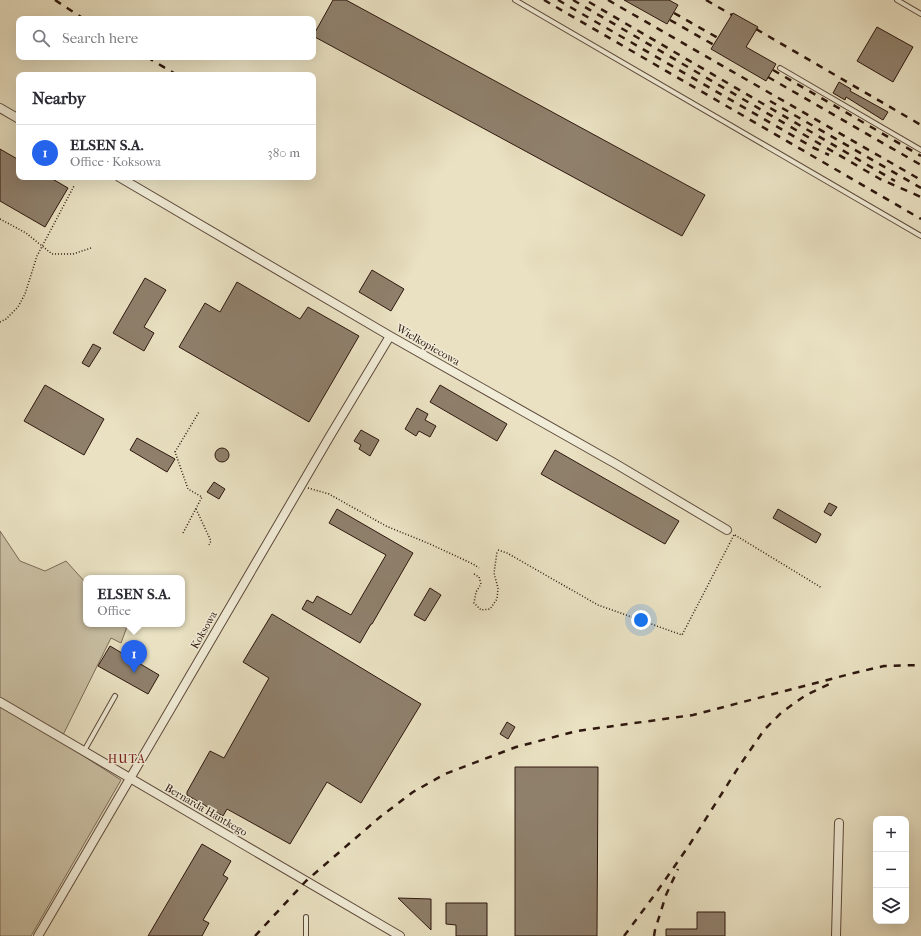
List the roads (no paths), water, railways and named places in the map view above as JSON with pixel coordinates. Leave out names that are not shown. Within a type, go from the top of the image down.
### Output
[{"type":"street","points":[[0,108],[16,117]]},
{"type":"street","name":"Wielkopiecowa","points":[[124,180],[390,336],[616,464],[727,530]]},
{"type":"street","name":"Koksowa","points":[[38,936],[390,336]]},
{"type":"street","name":"Bernarda Hantkego","points":[[0,702],[400,936]]},
{"type":"street","points":[[836,936],[839,823]]},
{"type":"lane","points":[[515,0],[921,236]]},
{"type":"lane","points":[[897,0],[921,14]]},
{"type":"lane","points":[[780,68],[921,150]]},
{"type":"lane","points":[[84,751],[115,696]]},
{"type":"lane","points":[[306,917],[306,936]]},
{"type":"railway","points":[[55,0],[79,16]]},
{"type":"railway","points":[[544,0],[921,219]]},
{"type":"railway","points":[[558,0],[814,148],[829,155]]},
{"type":"railway","points":[[573,0],[880,179],[921,197]]},
{"type":"railway","points":[[608,0],[921,180]]},
{"type":"railway","points":[[706,0],[732,15]]},
{"type":"railway","points":[[589,2],[895,181]]},
{"type":"railway","points":[[674,13],[718,38]]},
{"type":"railway","points":[[670,20],[714,45]]},
{"type":"railway","points":[[756,29],[921,125]]},
{"type":"railway","points":[[152,60],[172,72]]},
{"type":"railway","points":[[773,70],[921,156]]},
{"type":"railway","points":[[768,77],[921,165]]},
{"type":"railway","points":[[770,101],[921,188]]},
{"type":"railway","points":[[255,936],[306,881],[380,817],[413,792],[445,774],[516,747],[577,731],[693,715],[884,666],[921,665]]},
{"type":"railway","points":[[624,936],[688,847],[764,730],[782,712],[806,695],[834,682]]},
{"type":"railway","points":[[654,936],[666,895],[678,869]]},
{"type":"place","name":"ELSEN S.A.","points":[[134,673]]},
{"type":"district","name":"HUTA","points":[[127,759]]}]
